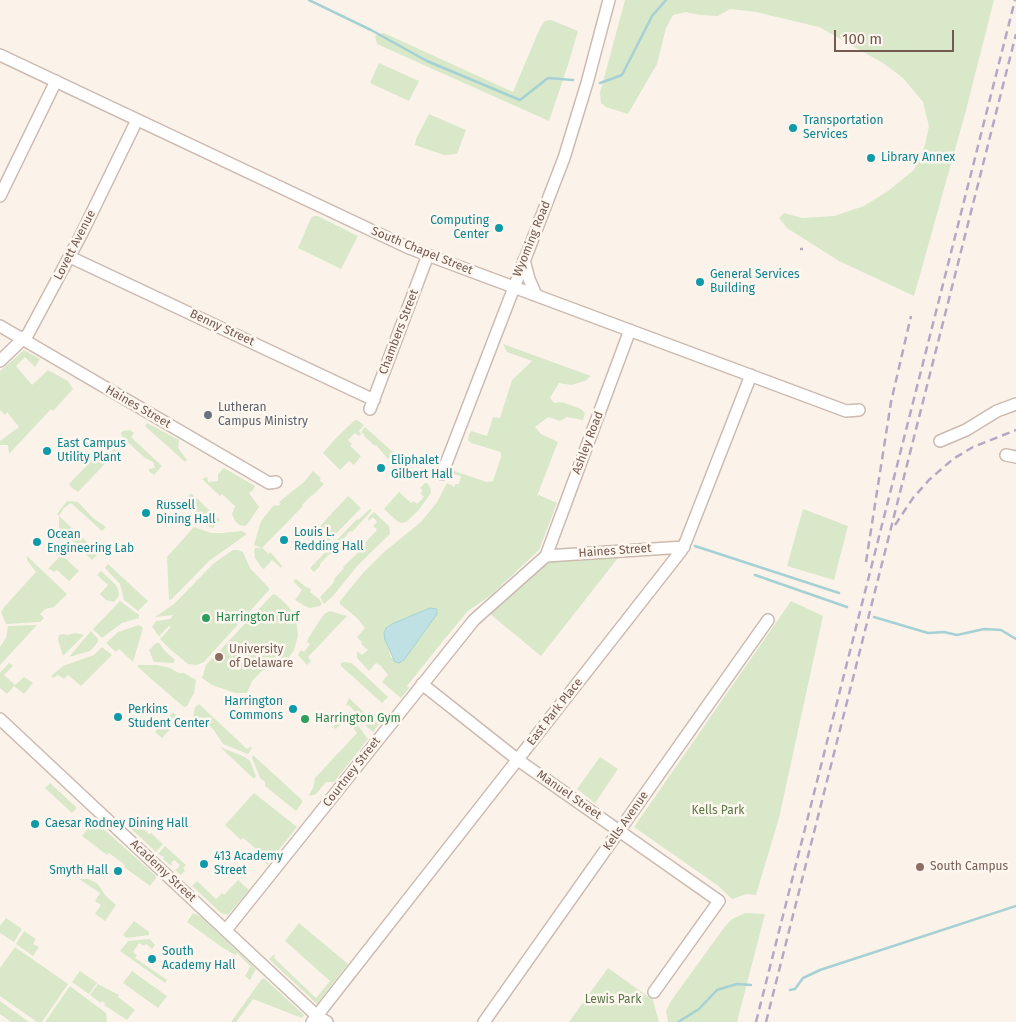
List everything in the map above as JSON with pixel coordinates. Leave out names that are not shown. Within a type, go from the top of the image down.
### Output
[{"type":"street","name":"Wyoming Road","points":[[442,474],[566,150],[587,83],[609,0]]},
{"type":"street","name":"South Chapel Street","points":[[0,55],[385,238],[846,411],[859,410]]},
{"type":"street","points":[[0,196],[56,81]]},
{"type":"street","name":"Lovett Avenue","points":[[0,361],[24,340],[70,257],[137,120]]},
{"type":"street","name":"Chambers Street","points":[[372,404],[428,255]]},
{"type":"street","name":"Benny Street","points":[[70,257],[372,404]]},
{"type":"street","points":[[524,260],[529,280],[536,296]]},
{"type":"street","name":"Haines Street","points":[[0,326],[269,483],[276,482]]},
{"type":"street","name":"Ashley Road","points":[[546,556],[630,330]]},
{"type":"street","name":"East Park Place","points":[[319,1020],[684,547],[750,375]]},
{"type":"street","points":[[940,441],[966,430],[997,411],[1016,404]]},
{"type":"street","name":"Haines Street","points":[[546,556],[684,547]]},
{"type":"street","name":"Courtney Street","points":[[226,930],[474,620],[546,556]]},
{"type":"street","name":"Kells Avenue","points":[[484,1022],[768,620]]},
{"type":"street","name":"Manuel Street","points":[[422,684],[518,760],[719,900],[654,992]]},
{"type":"street","name":"Academy Street","points":[[0,719],[226,930],[319,1020]]},
{"type":"green space","points":[[625,0],[994,0],[965,114],[914,296],[839,261],[787,228],[779,218],[784,213],[802,218],[834,216],[864,206],[888,191],[914,170],[925,145],[929,126],[923,102],[903,78],[883,63],[819,27],[756,12],[730,9],[718,16],[686,12],[673,15],[666,28],[657,64],[628,114],[606,107],[601,103],[600,93]]},
{"type":"green space","points":[[551,20],[578,31],[549,121],[377,44],[375,36],[384,33],[513,92],[540,28],[545,21]]},
{"type":"green space","points":[[379,63],[419,81],[409,101],[370,83]]},
{"type":"green space","points":[[429,114],[466,130],[457,154],[444,155],[415,145],[416,139]]},
{"type":"green space","points":[[318,216],[358,236],[341,269],[298,248],[311,218]]},
{"type":"green space","points":[[503,344],[591,376],[585,381],[571,385],[559,383],[550,398],[554,403],[562,402],[581,409],[585,413],[583,420],[567,417],[560,421],[548,417],[535,427],[541,434],[558,442],[537,496],[539,495],[557,503],[539,550],[491,595],[468,611],[407,686],[409,688],[401,698],[382,682],[388,675],[381,666],[376,663],[369,671],[357,658],[357,651],[362,655],[368,650],[357,637],[365,628],[357,618],[340,604],[340,601],[363,573],[384,552],[421,522],[437,502],[447,483],[455,487],[455,484],[459,484],[461,476],[454,474],[454,471],[487,482],[493,481],[501,452],[471,443],[468,440],[471,431],[487,436],[493,417],[500,418],[512,380],[532,361],[507,352]],"holes":[[[430,608],[437,609],[438,611],[404,660],[402,662],[391,657],[384,636],[388,626]]]},
{"type":"green space","points":[[24,350],[40,359],[35,367],[25,357],[16,366],[32,385],[48,370],[68,381],[73,389],[53,411],[51,409],[9,454],[8,445],[0,445],[0,441],[19,427],[7,412],[5,415],[0,410],[0,371]]},
{"type":"green space","points":[[355,420],[364,425],[359,431],[361,434],[359,436],[355,433],[348,440],[352,444],[350,446],[361,456],[354,465],[349,461],[340,470],[323,453]]},
{"type":"green space","points":[[147,423],[179,440],[178,448],[187,460],[185,462],[145,426]]},
{"type":"green space","points":[[365,427],[395,454],[392,457],[388,459],[376,445],[364,436],[361,432]]},
{"type":"green space","points":[[130,430],[134,433],[131,437],[162,466],[154,475],[149,471],[149,469],[155,468],[153,462],[145,458],[122,437],[121,433],[123,431]]},
{"type":"green space","points":[[114,449],[117,451],[78,492],[72,488],[69,484],[101,451],[107,456]]},
{"type":"green space","points":[[224,468],[255,486],[249,493],[259,507],[245,526],[239,525],[235,521],[232,514],[235,506],[222,494],[220,496],[202,479],[207,477],[208,482],[218,481],[218,474]]},
{"type":"green space","points":[[313,471],[321,478],[319,480],[324,484],[262,548],[254,545],[261,521],[274,505],[278,506],[281,504],[279,502],[304,482]]},
{"type":"green space","points":[[425,483],[430,487],[431,493],[418,511],[406,522],[397,521],[384,509],[399,492],[411,503],[414,501],[417,504],[424,497],[420,493],[423,491],[420,488]]},
{"type":"green space","points":[[191,493],[220,520],[213,528],[204,525],[203,516],[195,513],[188,497]]},
{"type":"green space","points":[[348,496],[361,508],[327,543],[316,531]]},
{"type":"green space","points":[[67,501],[78,502],[93,518],[106,527],[102,531],[71,503],[64,508],[59,516],[57,514]]},
{"type":"green space","points":[[370,509],[372,510],[365,518],[352,532],[350,531],[314,572],[310,568],[357,519]]},
{"type":"green space","points":[[803,509],[848,526],[834,580],[787,566]]},
{"type":"green space","points":[[374,512],[389,526],[390,534],[358,565],[333,596],[324,604],[320,597],[335,581],[334,579],[343,567],[366,545],[365,543],[377,530],[373,526],[377,522],[373,517],[369,521],[368,518]]},
{"type":"green space","points":[[59,516],[99,553],[92,560],[59,528]]},
{"type":"green space","points":[[194,527],[211,533],[242,531],[247,534],[209,561],[169,600],[167,557]]},
{"type":"green space","points":[[255,548],[262,548],[273,555],[282,566],[281,568],[272,560],[264,569],[262,568],[255,558],[254,550]]},
{"type":"green space","points":[[67,549],[73,553],[67,554],[64,557],[79,571],[69,581],[57,570],[54,572],[50,569],[47,570]]},
{"type":"green space","points":[[233,550],[243,552],[250,568],[269,590],[204,662],[197,665],[188,664],[160,639],[171,627],[169,626],[159,636],[152,627],[156,621],[170,619],[173,615],[155,617],[174,604],[214,563]]},
{"type":"green space","points":[[27,556],[67,594],[54,607],[45,609],[40,614],[44,618],[40,622],[6,624],[1,612],[36,572],[27,560]]},
{"type":"green space","points":[[618,558],[541,656],[490,614],[542,567],[549,563],[555,561]]},
{"type":"green space","points":[[108,564],[148,601],[138,611],[124,600],[120,584],[105,568]]},
{"type":"green space","points":[[101,571],[118,589],[119,596],[114,602],[106,600],[100,594],[108,585],[97,575]]},
{"type":"green space","points":[[296,579],[308,587],[311,590],[310,592],[319,599],[322,604],[320,606],[310,608],[295,600],[302,590],[293,581]]},
{"type":"green space","points":[[273,594],[286,604],[296,616],[298,635],[289,661],[283,666],[274,665],[262,671],[252,681],[247,693],[235,693],[212,685],[202,678],[206,665]]},
{"type":"green space","points":[[120,601],[139,615],[139,618],[122,623],[102,638],[93,629]]},
{"type":"green space","name":"Kells Park","points":[[791,601],[823,616],[779,818],[756,895],[747,894],[732,899],[717,885],[634,827]]},
{"type":"green space","points":[[330,611],[347,616],[308,657],[311,661],[307,665],[298,655],[301,650],[304,652],[310,644],[307,642],[309,637],[324,614]]},
{"type":"green space","points":[[37,625],[0,665],[0,647],[6,638],[8,626]]},
{"type":"green space","points":[[139,625],[143,628],[133,662],[119,649],[116,652],[106,643],[118,632]]},
{"type":"green space","points":[[91,631],[98,639],[98,642],[90,651],[69,657]]},
{"type":"green space","points":[[76,633],[84,635],[63,656],[58,640],[59,635]]},
{"type":"green space","points":[[156,643],[159,643],[175,660],[173,663],[154,662],[149,650]]},
{"type":"green space","points":[[102,647],[112,655],[81,686],[68,675],[64,679],[58,675],[53,678],[51,676],[63,666],[94,655]]},
{"type":"green space","points":[[344,662],[355,666],[388,697],[382,703],[341,666],[341,663]]},
{"type":"green space","points":[[9,663],[13,666],[4,675],[15,685],[24,677],[33,683],[24,694],[14,686],[7,694],[0,688],[0,673]]},
{"type":"green space","points":[[157,665],[170,668],[196,680],[194,693],[187,706],[184,707],[150,678],[137,666]]},
{"type":"green space","points":[[349,698],[370,718],[378,712],[384,717],[373,732],[350,706],[346,705]]},
{"type":"green space","points":[[199,704],[247,749],[252,748],[248,754],[223,744],[213,729],[202,718],[197,720],[193,717],[195,707]]},
{"type":"green space","points":[[173,712],[180,719],[162,738],[155,732]]},
{"type":"green space","points":[[344,716],[354,720],[368,739],[334,782],[326,782],[316,794],[310,796],[315,778],[357,733],[352,726],[344,721],[336,729],[333,727]]},
{"type":"green space","points":[[220,747],[245,757],[250,761],[256,776],[254,779]]},
{"type":"green space","points":[[253,755],[302,800],[296,811],[265,786],[265,782],[260,778],[252,758]]},
{"type":"green space","points":[[600,757],[618,769],[595,803],[577,789]]},
{"type":"green space","points":[[50,783],[77,808],[72,813],[45,788]]},
{"type":"green space","points":[[254,793],[297,827],[267,865],[265,862],[267,858],[243,838],[241,840],[225,825]]},
{"type":"green space","points":[[133,819],[163,844],[156,852],[127,825]]},
{"type":"green space","points":[[97,823],[155,875],[156,878],[150,886],[124,867],[125,865],[109,853],[107,855],[82,836],[89,827]]},
{"type":"green space","points":[[165,846],[186,865],[183,868],[185,871],[181,875],[174,869],[177,869],[180,865],[174,860],[171,866],[163,859],[164,857],[158,854]]},
{"type":"green space","points":[[79,879],[88,879],[97,883],[106,896],[116,905],[105,921],[95,914],[101,905],[95,901],[100,893]]},
{"type":"green space","points":[[238,880],[249,890],[228,915],[221,913],[192,886],[197,881],[216,899],[222,893],[224,895]]},
{"type":"green space","points":[[193,913],[201,917],[256,969],[250,980],[245,976],[250,967],[252,968],[237,953],[235,955],[223,948],[187,922]]},
{"type":"green space","points":[[745,913],[765,914],[737,1022],[668,1022],[666,1011],[671,1001],[723,929],[732,919]]},
{"type":"green space","points":[[6,918],[22,929],[14,942],[0,933],[0,926]]},
{"type":"green space","points":[[134,921],[149,932],[149,935],[127,938],[123,935]]},
{"type":"green space","points":[[299,923],[348,964],[317,1004],[269,959],[275,954],[274,958],[316,998],[330,981],[285,941]]},
{"type":"green space","points":[[24,931],[36,939],[33,944],[39,947],[33,956],[16,944]]},
{"type":"green space","points":[[150,939],[155,945],[152,949],[146,944],[144,946],[139,943],[133,952],[137,955],[135,958],[167,980],[165,983],[120,951],[128,941]]},
{"type":"green space","points":[[15,947],[68,984],[42,1022],[37,1022],[0,996],[0,968]]},
{"type":"green space","name":"Lewis Park","points":[[608,968],[653,1000],[659,1022],[569,1022]]},
{"type":"green space","points":[[80,971],[97,983],[89,994],[72,982]]},
{"type":"green space","points":[[132,971],[167,996],[158,1008],[123,983]]},
{"type":"green space","points":[[264,978],[304,1015],[302,1018],[253,999],[236,1022],[231,1022]]},
{"type":"green space","points":[[98,984],[119,995],[118,997],[135,1010],[127,1020],[104,1005],[105,1003],[102,1001],[101,1003],[90,995]]},
{"type":"green space","points":[[70,986],[106,1013],[107,1022],[45,1022]]},
{"type":"green space","points":[[0,1001],[29,1022],[11,1022],[0,1014]]},
{"type":"water","points":[[430,608],[437,609],[437,614],[404,660],[399,663],[395,662],[385,640],[384,633],[386,628]]},
{"type":"waterway","points":[[309,0],[371,30],[427,61],[520,100],[548,78],[573,80]]},
{"type":"waterway","points":[[600,83],[622,75],[652,16],[666,0]]},
{"type":"waterway","points":[[695,546],[839,593]]},
{"type":"waterway","points":[[755,575],[847,607]]},
{"type":"waterway","points":[[874,617],[928,633],[944,632],[957,635],[984,629],[1001,630],[1016,639]]},
{"type":"waterway","points":[[790,990],[795,989],[803,978],[820,970],[1016,906]]},
{"type":"waterway","points":[[678,1022],[699,1009],[717,990],[737,984],[751,985]]},
{"type":"railway","points":[[756,1022],[1015,0]]},
{"type":"railway","points":[[766,1022],[1016,34]]},
{"type":"railway","points":[[866,562],[891,402],[911,316]]},
{"type":"railway","points":[[895,525],[913,498],[929,480],[953,459],[973,447],[1016,430]]},
{"type":"place","name":"Transportation Services","points":[[793,128]]},
{"type":"place","name":"Library Annex","points":[[871,158]]},
{"type":"place","name":"Computing Center","points":[[499,228]]},
{"type":"place","name":"General Services Building","points":[[700,282]]},
{"type":"place","name":"Lutheran Campus Ministry","points":[[208,415]]},
{"type":"place","name":"East Campus Utility Plant","points":[[47,451]]},
{"type":"place","name":"Eliphalet Gilbert Hall","points":[[381,468]]},
{"type":"place","name":"Russell Dining Hall","points":[[146,513]]},
{"type":"place","name":"Louis L. Redding Hall","points":[[284,540]]},
{"type":"place","name":"Ocean Engineering Lab","points":[[37,542]]},
{"type":"place","name":"Harrington Turf","points":[[206,618]]},
{"type":"place","name":"University of Delaware","points":[[219,657]]},
{"type":"place","name":"Harrington Commons","points":[[293,709]]},
{"type":"place","name":"Perkins Student Center","points":[[118,717]]},
{"type":"place","name":"Harrington Gym","points":[[305,719]]},
{"type":"place","name":"Caesar Rodney Dining Hall","points":[[35,824]]},
{"type":"place","name":"413 Academy Street","points":[[204,864]]},
{"type":"place","name":"South Campus","points":[[920,867]]},
{"type":"place","name":"Smyth Hall","points":[[118,871]]},
{"type":"place","name":"South Academy Hall","points":[[152,959]]}]
